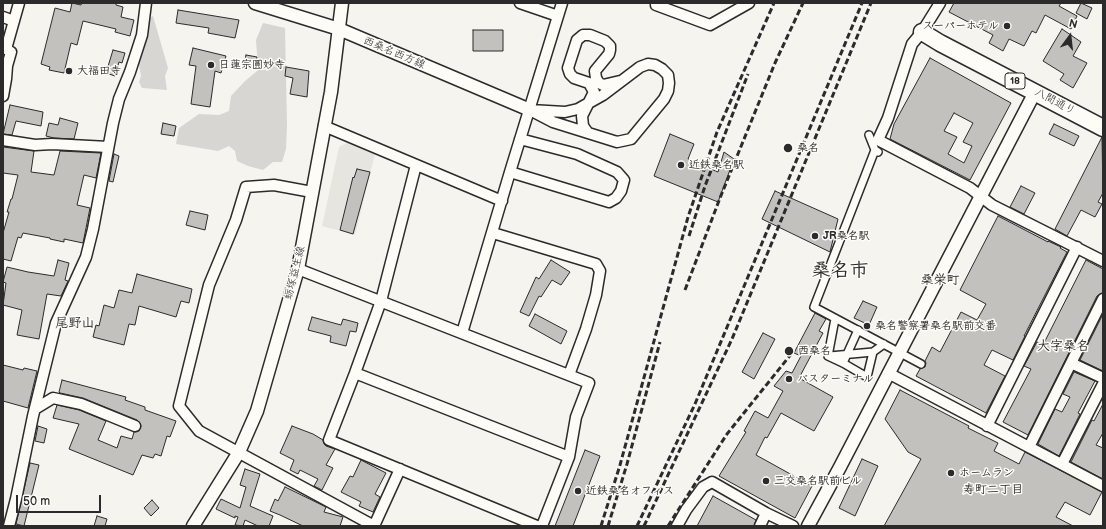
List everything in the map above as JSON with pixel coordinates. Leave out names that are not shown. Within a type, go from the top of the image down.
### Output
[{"type":"main road","name":"八間通り","points":[[922,32],[940,43],[1103,128]]},
{"type":"street","points":[[3,96],[7,66],[11,52],[6,49],[19,3]]},
{"type":"street","points":[[9,526],[56,323],[86,257],[119,100],[142,35],[146,3]]},
{"type":"street","name":"西桑名西方線","points":[[255,3],[339,29],[530,110]]},
{"type":"street","name":"蛎塚益生線","points":[[193,526],[239,452],[257,412],[298,269],[331,92],[342,3]]},
{"type":"street","points":[[520,3],[558,16]]},
{"type":"street","points":[[462,333],[562,3]]},
{"type":"street","points":[[656,4],[710,25],[749,3]]},
{"type":"street","points":[[940,3],[922,32],[912,44],[888,118],[878,140],[970,188],[992,205],[1103,261]]},
{"type":"street","points":[[3,17],[14,20]]},
{"type":"street","points":[[588,133],[582,121],[582,116],[594,92],[593,88],[589,83],[574,78],[570,74],[568,68],[577,40],[583,35],[590,35],[606,41],[610,46],[609,54],[595,70],[596,78],[599,83],[603,85],[624,79]]},
{"type":"street","points":[[648,64],[662,68],[668,75],[670,82],[664,99],[631,139],[617,142],[553,122],[530,110],[565,112],[586,106],[608,92],[640,67],[648,64]]},
{"type":"street","points":[[809,526],[899,352],[982,197],[1035,92]]},
{"type":"street","points":[[324,126],[502,200]]},
{"type":"street","points":[[869,135],[877,151],[814,307],[921,364]]},
{"type":"street","points":[[510,172],[558,188],[609,202],[616,198],[621,190],[624,180],[617,172],[577,154],[520,139]]},
{"type":"street","points":[[3,140],[35,145],[52,144],[108,147]]},
{"type":"street","points":[[416,165],[381,301],[329,440],[537,526]]},
{"type":"street","points":[[312,192],[274,185],[246,187],[236,220],[209,285],[179,406],[199,431],[374,526],[400,469]]},
{"type":"street","points":[[493,233],[596,264],[600,271],[596,295],[586,329],[569,376]]},
{"type":"street","points":[[987,426],[1077,247]]},
{"type":"street","points":[[298,269],[589,383],[576,417],[569,457],[542,526]]},
{"type":"street","points":[[1029,447],[1103,299]]},
{"type":"street","points":[[828,356],[835,319]]},
{"type":"street","points":[[843,363],[858,330]]},
{"type":"street","points":[[828,356],[873,352],[884,344]]},
{"type":"street","points":[[828,356],[867,377],[873,352]]},
{"type":"street","points":[[1071,363],[1103,378]]},
{"type":"street","points":[[355,373],[569,457]]},
{"type":"street","points":[[888,373],[1103,486]]},
{"type":"street","points":[[1062,464],[1103,384]]},
{"type":"street","points":[[35,409],[53,398],[81,404],[135,426]]},
{"type":"street","points":[[678,526],[686,510],[703,487],[712,482],[766,513],[793,526]]},
{"type":"street","points":[[760,526],[766,513]]},
{"type":"shaded area","points":[[153,16],[168,68],[165,76],[167,90],[142,88],[139,82],[141,76],[139,65],[141,51],[149,18]]},
{"type":"shaded area","points":[[263,23],[285,28],[287,125],[286,149],[282,162],[273,162],[263,170],[237,161],[235,151],[229,146],[218,151],[176,144],[179,128],[199,114],[219,115],[229,111],[231,96],[257,71],[261,64],[257,55],[256,40]]},
{"type":"shaded area","points":[[347,143],[375,154],[355,235],[322,226],[339,147]]},
{"type":"building","points":[[72,3],[81,5],[82,3],[116,3],[116,5],[123,7],[121,17],[134,20],[130,36],[115,32],[116,29],[83,21],[77,45],[71,43],[64,73],[49,70],[50,67],[41,64],[55,8],[70,12]]},
{"type":"building","points":[[954,3],[1061,3],[1059,6],[1077,16],[1071,29],[1045,15],[1036,33],[1032,31],[1024,46],[1009,39],[1003,51],[989,43],[993,35],[949,12]]},
{"type":"building","points":[[1081,3],[1092,8],[1087,19],[1076,13]]},
{"type":"building","points":[[178,10],[239,20],[235,38],[208,33],[209,28],[176,23]]},
{"type":"building","points":[[1062,29],[1081,42],[1073,56],[1087,63],[1073,88],[1060,80],[1064,74],[1043,61]]},
{"type":"building","points":[[473,30],[503,30],[503,51],[473,51]]},
{"type":"building","points":[[193,48],[226,56],[221,73],[215,71],[210,107],[191,104],[196,66],[189,65]]},
{"type":"building","points":[[113,50],[125,53],[122,63],[119,62],[115,76],[106,73]]},
{"type":"building","points":[[246,55],[257,57],[255,67],[244,65]]},
{"type":"building","points":[[930,58],[1011,103],[970,180],[890,139],[894,124]],"holes":[[[954,113],[973,123],[963,142],[972,146],[964,163],[948,154],[957,137],[944,131]]]},
{"type":"building","points":[[286,67],[309,71],[307,97],[290,94],[293,78],[285,76]]},
{"type":"building","points":[[10,105],[43,112],[41,126],[16,121],[12,135],[3,134]]},
{"type":"building","points":[[60,118],[78,123],[74,139],[46,136],[49,123],[58,125]]},
{"type":"building","points":[[163,123],[176,126],[174,136],[161,134]]},
{"type":"building","points":[[1054,124],[1079,136],[1074,146],[1049,134]]},
{"type":"building","name":"近鉄桑名駅","points":[[670,134],[694,144],[688,159],[718,172],[724,152],[734,159],[718,202],[654,176]]},
{"type":"building","points":[[1102,137],[1103,193],[1098,202],[1102,204],[1095,217],[1081,210],[1067,236],[1055,229]]},
{"type":"building","points":[[3,147],[34,151],[31,172],[54,175],[60,151],[101,153],[96,178],[84,175],[77,205],[90,208],[83,243],[64,239],[64,242],[23,233],[21,238],[18,237],[11,261],[3,259],[3,233],[9,212],[7,212],[18,175],[3,173]]},
{"type":"building","points":[[114,154],[119,156],[113,182],[109,181]]},
{"type":"building","points":[[357,169],[370,172],[353,234],[340,230],[353,177],[354,178]]},
{"type":"building","points":[[1021,186],[1035,193],[1024,214],[1010,207]]},
{"type":"building","name":"JR桑名駅","points":[[775,191],[838,219],[830,252],[762,219]]},
{"type":"building","points":[[190,211],[208,215],[205,230],[186,225]]},
{"type":"building","points":[[998,216],[1048,242],[1061,247],[1060,248],[1067,252],[1013,360],[992,350],[984,365],[1005,376],[986,413],[916,376],[920,369],[925,367],[925,361],[932,347],[940,352],[961,312],[977,320],[986,304],[960,290]]},
{"type":"building","points":[[58,260],[69,263],[65,280],[68,281],[61,296],[47,294],[39,339],[17,335],[22,310],[3,305],[6,283],[3,282],[7,267],[54,276]]},
{"type":"building","points":[[551,260],[570,272],[561,285],[552,280],[541,297],[539,296],[529,316],[520,312],[536,277],[539,279]]},
{"type":"building","points":[[1086,260],[1103,269],[1103,293],[1097,296],[1028,435],[1003,422],[1031,369],[1024,366],[1037,342],[1043,345]]},
{"type":"building","points":[[137,274],[192,289],[189,303],[181,301],[176,317],[139,306],[135,325],[129,324],[124,345],[93,337],[96,325],[99,326],[104,305],[114,308],[119,290],[132,293]]},
{"type":"building","points":[[863,301],[877,307],[869,325],[854,318]]},
{"type":"building","points":[[815,313],[826,319],[819,331],[823,333],[799,378],[833,397],[814,431],[781,413],[767,438],[765,437],[756,455],[812,486],[795,518],[719,476],[746,432],[744,431],[755,411],[768,418],[783,391],[774,386],[786,371],[792,373],[801,356],[794,353]]},
{"type":"building","points":[[535,314],[567,331],[561,344],[529,326]]},
{"type":"building","points":[[1103,314],[1103,371],[1080,360]]},
{"type":"building","points":[[312,317],[341,325],[343,319],[358,323],[356,332],[350,331],[346,346],[330,342],[331,336],[308,330]]},
{"type":"building","points":[[763,333],[775,339],[754,379],[742,372]]},
{"type":"building","points":[[3,365],[23,370],[24,368],[37,371],[28,408],[3,401]]},
{"type":"building","points":[[1074,372],[1095,381],[1078,413],[1080,414],[1059,456],[1038,444],[1055,409],[1062,412],[1070,397],[1063,394]]},
{"type":"building","points":[[62,380],[126,397],[125,400],[145,407],[145,410],[176,421],[170,437],[167,436],[161,456],[155,454],[153,458],[142,455],[133,475],[69,449],[79,424],[53,418],[57,405],[79,410],[106,421],[98,440],[117,448],[121,436],[132,439],[134,432],[139,431],[141,426],[137,420],[83,398],[60,393]]},
{"type":"building","points":[[900,390],[998,443],[994,451],[1019,464],[1025,452],[1102,492],[1090,515],[1065,502],[1056,517],[1073,526],[884,526],[921,459],[908,452],[885,419]]},
{"type":"building","points":[[1103,404],[1103,433],[1096,445],[1103,448],[1103,479],[1071,462],[1092,420],[1094,421]]},
{"type":"building","points":[[38,426],[47,429],[44,443],[35,441]]},
{"type":"building","points":[[292,426],[313,434],[323,440],[326,446],[335,449],[326,465],[333,468],[322,490],[314,486],[318,479],[300,470],[298,474],[290,470],[294,460],[280,453]]},
{"type":"building","name":"近鉄桑名オフィス","points":[[585,450],[600,456],[573,526],[555,526]]},
{"type":"building","points":[[862,459],[878,466],[855,516],[839,508]]},
{"type":"building","points":[[361,460],[386,473],[375,494],[380,497],[373,512],[359,506],[361,502],[341,492],[350,476],[353,477]]},
{"type":"building","points":[[30,463],[39,465],[24,526],[16,524]]},
{"type":"building","points":[[245,469],[260,474],[250,506],[273,516],[269,526],[258,526],[245,520],[243,526],[235,525],[238,517],[235,516],[235,518],[216,509],[221,499],[240,508],[246,487],[240,485]]},
{"type":"building","points":[[285,487],[326,507],[324,512],[343,517],[340,526],[303,526],[270,511],[275,499],[278,501]]},
{"type":"building","points":[[713,496],[756,520],[754,526],[697,526]]},
{"type":"building","points":[[152,500],[159,508],[151,516],[144,508]]},
{"type":"building","points":[[97,516],[107,519],[105,526],[94,526]]},
{"type":"railway","points":[[601,526],[620,465],[688,217],[717,132],[774,3]]},
{"type":"railway","points":[[685,290],[720,198],[775,63],[803,3]]},
{"type":"railway","points":[[637,526],[695,404],[862,3]]},
{"type":"railway","points":[[644,526],[732,339],[871,3]]},
{"type":"railway","points":[[689,236],[705,186],[748,74]]},
{"type":"railway","points":[[608,526],[627,464],[660,342]]},
{"type":"railway","points":[[668,526],[727,434],[792,353]]},
{"type":"place","name":"スーパーホテル","points":[[1007,26]]},
{"type":"place","name":"日蓮宗圓妙寺","points":[[211,65]]},
{"type":"place","name":"大福田寺","points":[[69,71]]},
{"type":"place","name":"桑名","points":[[788,148]]},
{"type":"place","name":"近鉄桑名駅","points":[[681,165]]},
{"type":"place","name":"JR桑名駅","points":[[815,236]]},
{"type":"place","name":"桑名警察署桑名駅前交番","points":[[867,326]]},
{"type":"place","name":"西桑名","points":[[789,351]]},
{"type":"place","name":"バスターミナル","points":[[789,379]]},
{"type":"place","name":"ホームラン","points":[[951,473]]},
{"type":"place","name":"三交桑名駅前ビル","points":[[766,481]]},
{"type":"place","name":"近鉄桑名オフィス","points":[[578,491]]},
{"type":"district","name":"桑名市","points":[[840,271]]},
{"type":"district","name":"桑栄町","points":[[940,281]]},
{"type":"district","name":"尾野山","points":[[75,324]]},
{"type":"district","name":"大字桑名","points":[[1063,347]]},
{"type":"district","name":"寿町二丁目","points":[[993,490]]}]
